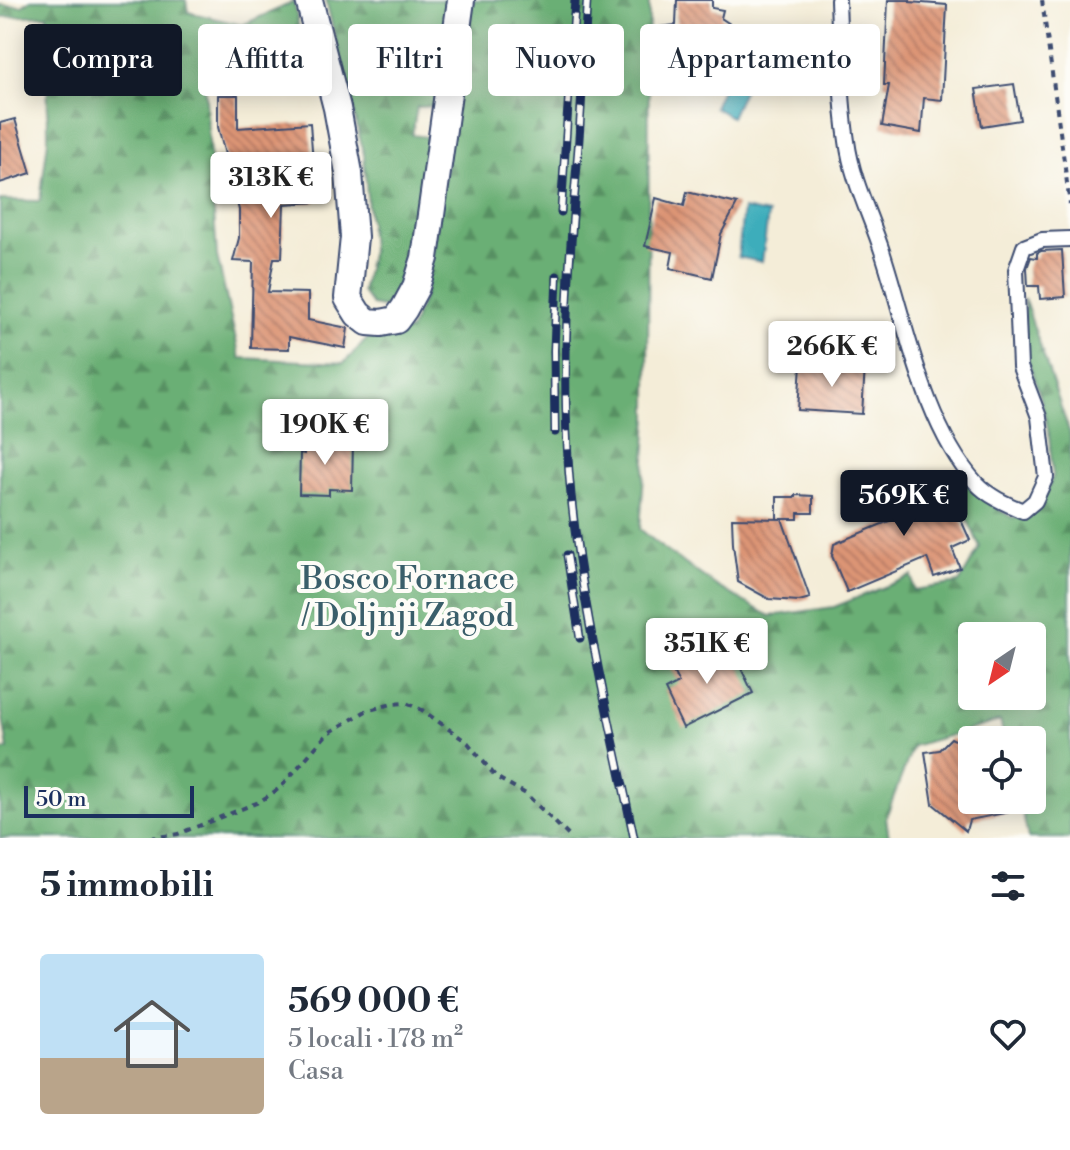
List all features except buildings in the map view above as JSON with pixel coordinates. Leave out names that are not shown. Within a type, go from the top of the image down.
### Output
[{"type":"street","points":[[309,0],[337,108],[349,173],[354,237],[348,298],[358,314],[368,322],[381,323],[396,320],[404,309],[416,287],[425,258],[461,0]]},
{"type":"lane","points":[[838,0],[847,141],[856,182],[882,250],[915,360],[935,414],[954,453],[977,484],[1001,502],[1023,511],[1035,501],[1046,477],[1039,417],[1020,367],[1016,270],[1024,247],[1042,240],[1070,239]]},
{"type":"path","points":[[1042,0],[1070,205]]},
{"type":"path","points":[[150,838],[178,834],[259,802],[280,788],[327,734],[366,711],[406,703],[422,710],[468,743],[496,777],[526,794],[571,838]]},
{"type":"green space","name":"Bosco Fornace / Doljnji Zagod","points":[[31,0],[186,0],[188,12],[238,24],[198,24],[198,96],[206,96],[217,256],[240,358],[344,363],[368,338],[410,331],[425,294],[457,96],[472,96],[472,24],[469,24],[473,0],[649,0],[649,24],[640,24],[640,96],[649,96],[648,417],[640,529],[718,587],[770,616],[834,607],[912,576],[914,590],[959,583],[980,547],[948,476],[959,476],[993,506],[1013,518],[1030,517],[1044,500],[1053,476],[1049,434],[1026,354],[1024,298],[1070,434],[1070,838],[1028,838],[1023,814],[1046,814],[1046,726],[1001,726],[1000,721],[983,726],[958,726],[958,733],[913,746],[886,817],[889,838],[0,838],[0,751],[8,749],[0,701],[0,200],[40,201],[48,140],[48,96],[182,96],[182,24],[47,24],[47,15],[0,17],[0,5],[22,6]]},
{"type":"green space","points":[[326,0],[448,0],[445,24],[348,24],[348,90]]},
{"type":"green space","name":"Bosco Fornace / Doljnji Zagod","points":[[294,2],[298,24],[244,24]]},
{"type":"green space","points":[[350,96],[435,96],[434,106],[417,107],[412,135],[428,137],[416,243],[400,292],[387,308],[372,305],[362,292],[371,251],[364,155]]},
{"type":"water","points":[[719,96],[741,96],[731,117],[714,107]]},
{"type":"water","points":[[743,209],[768,214],[762,262],[738,257]]},
{"type":"railway","points":[[561,212],[575,0]]},
{"type":"railway","points":[[587,0],[567,312],[569,473],[587,611],[634,838]]},
{"type":"railway","points":[[555,432],[557,276]]},
{"type":"railway","points":[[567,555],[580,638]]}]
